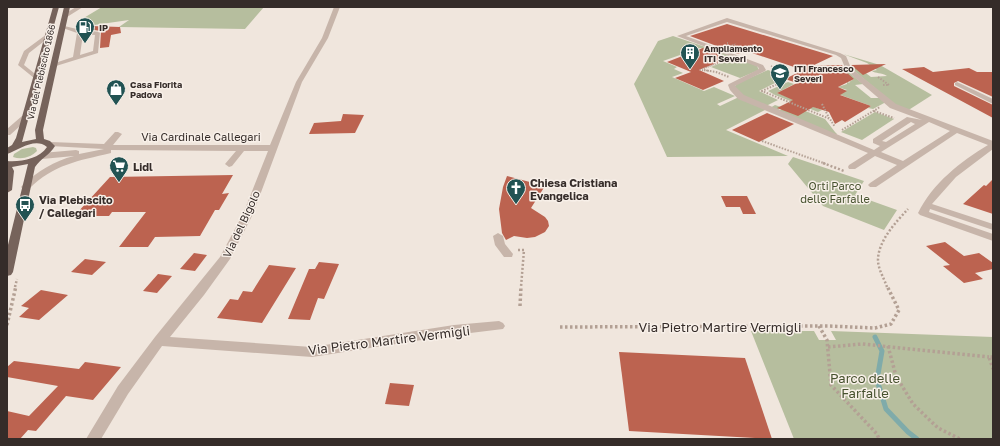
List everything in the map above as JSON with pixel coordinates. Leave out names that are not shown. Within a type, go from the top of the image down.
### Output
[{"type":"main road","name":"Via del Plebiscito 1866","points":[[11,148],[26,118],[56,7]]},
{"type":"main road","name":"Via del Plebiscito 1866","points":[[40,142],[39,130],[67,7]]},
{"type":"main road","points":[[7,190],[10,171],[7,165],[19,164],[39,157],[49,151],[51,146],[50,144],[40,142],[11,148]]},
{"type":"main road","points":[[7,272],[31,167],[39,157]]},
{"type":"street","points":[[65,16],[80,7]]},
{"type":"street","name":"Via del Bigolo","points":[[93,439],[123,390],[159,341],[200,292],[225,259],[248,214],[272,148],[299,82],[325,38],[337,7]]},
{"type":"street","points":[[904,165],[741,96],[732,89],[731,85],[763,70],[763,68],[756,64],[680,36],[727,20],[831,52],[844,58],[848,69],[889,103],[924,122]]},
{"type":"street","points":[[54,65],[96,52],[98,33],[80,32],[62,26]]},
{"type":"street","points":[[76,58],[80,32]]},
{"type":"street","points":[[36,77],[21,65],[26,52],[49,35]]},
{"type":"street","points":[[957,84],[993,102]]},
{"type":"street","points":[[7,133],[26,118]]},
{"type":"street","points":[[887,146],[876,141],[910,119],[955,131],[991,148],[942,186],[925,209]]},
{"type":"street","points":[[851,170],[924,122]]},
{"type":"street","points":[[873,185],[955,131]]},
{"type":"street","points":[[106,147],[118,134]]},
{"type":"street","name":"Via Cardinale Callegari","points":[[50,144],[130,148],[272,148]]},
{"type":"street","name":"Via Cardinale Callegari","points":[[26,187],[38,176],[56,164],[75,157],[130,148]]},
{"type":"street","points":[[229,164],[242,148]]},
{"type":"street","name":"Via Cardinale Callegari","points":[[39,157],[99,153]]},
{"type":"street","points":[[925,209],[993,227]]},
{"type":"street","points":[[925,209],[993,238]]},
{"type":"street","points":[[498,236],[500,245],[512,252]]},
{"type":"street","name":"Via Pietro Martire Vermigli","points":[[159,341],[312,352],[454,330],[499,326]]},
{"type":"path","points":[[740,50],[753,45]]},
{"type":"path","points":[[735,56],[701,70],[716,72],[739,81]]},
{"type":"path","points":[[790,73],[778,78],[784,81],[762,91],[830,118]]},
{"type":"path","points":[[838,132],[889,103]]},
{"type":"path","points":[[822,104],[838,132],[843,134]]},
{"type":"path","points":[[874,111],[895,119]]},
{"type":"path","points":[[762,141],[851,170]]},
{"type":"path","name":"Via Pietro Martire Vermigli","points":[[560,327],[819,326],[875,328],[891,324],[899,310],[878,262],[881,246],[902,213],[908,209]]},
{"type":"path","points":[[512,252],[524,250],[520,306]]},
{"type":"path","points":[[819,326],[827,340],[831,385],[877,434],[879,439]]},
{"type":"path","points":[[828,347],[862,344],[991,357],[993,369]]},
{"type":"path","points":[[888,346],[896,376],[913,404],[938,428],[960,439]]},
{"type":"green space","points":[[102,7],[264,7],[245,29],[119,27],[129,20],[87,26],[76,26],[77,22]]},
{"type":"green space","points":[[673,36],[732,56],[728,58],[700,48],[663,61],[677,67],[674,69],[683,73],[672,77],[704,91],[714,87],[735,96],[717,104],[720,106],[739,97],[767,109],[726,130],[788,156],[667,157],[634,84],[658,41]]},
{"type":"green space","points":[[843,54],[880,65],[932,95],[907,111],[899,108],[852,69],[851,66],[855,65],[871,77],[887,76],[872,71],[877,70],[867,63]]},
{"type":"green space","points":[[735,57],[757,66],[759,70],[740,78],[711,67]]},
{"type":"green space","points":[[830,65],[847,71],[863,84],[855,85],[871,98],[880,98],[886,102],[873,109],[868,108],[871,106],[838,94],[847,90],[838,87],[847,84],[847,82],[850,83],[849,82],[854,79],[823,69]]},
{"type":"green space","points":[[768,70],[780,74],[773,77],[776,79],[773,81],[777,82],[759,91],[778,100],[766,106],[743,96],[734,87],[738,83]]},
{"type":"green space","points":[[788,82],[794,84],[777,93],[822,110],[818,112],[768,91]]},
{"type":"green space","points":[[775,105],[781,107],[778,109],[780,110],[791,105],[825,119],[837,134],[836,135],[770,108]]},
{"type":"green space","points":[[875,112],[894,119],[862,140],[841,132]]},
{"type":"green space","points":[[33,147],[36,148],[37,151],[32,155],[23,158],[13,157],[14,154],[22,149]]},
{"type":"green space","name":"Orti Parco delle Farfalle","points":[[793,157],[864,181],[855,195],[897,210],[884,230],[823,206],[788,164]]},
{"type":"green space","name":"Parco delle Farfalle","points":[[751,331],[814,331],[819,340],[836,340],[831,331],[993,337],[993,439],[794,439]]},
{"type":"building","points":[[727,24],[833,56],[812,66],[842,65],[845,71],[854,79],[838,87],[847,91],[840,95],[871,106],[845,122],[842,120],[835,124],[829,112],[813,107],[798,116],[777,108],[793,100],[777,93],[797,83],[785,79],[803,70],[746,51],[738,54],[690,36]]},
{"type":"building","points":[[91,26],[120,27],[121,33],[111,35],[109,47],[100,48],[101,31],[87,29]]},
{"type":"building","name":"Ampliamento ITI Severi","points":[[703,48],[729,58],[699,70],[724,81],[703,90],[675,78],[691,72],[667,62]]},
{"type":"building","points":[[886,64],[863,75],[851,65]]},
{"type":"building","points":[[924,67],[933,72],[969,68],[977,72],[993,72],[993,97],[958,81],[954,83],[954,86],[993,105],[993,118],[902,69]]},
{"type":"building","points":[[767,113],[794,124],[759,142],[732,130]]},
{"type":"building","points":[[343,114],[364,115],[355,133],[309,134],[314,123],[341,121]]},
{"type":"building","points":[[233,175],[222,194],[229,193],[219,210],[215,210],[200,236],[155,237],[148,247],[119,247],[146,212],[112,212],[109,216],[80,216],[84,213],[77,213],[110,177]]},
{"type":"building","name":"Chiesa Cristiana Evangelica","points":[[507,176],[545,186],[531,208],[545,217],[548,221],[549,226],[545,232],[535,237],[527,238],[514,236],[506,240],[502,233],[499,209],[503,187]]},
{"type":"building","points":[[993,179],[993,214],[963,204],[984,185],[986,186]]},
{"type":"building","points":[[721,196],[747,196],[756,214],[743,214],[740,207],[726,207]]},
{"type":"building","points":[[945,242],[964,256],[979,253],[993,263],[993,269],[975,273],[983,279],[964,283],[943,266],[950,265],[926,246]]},
{"type":"building","points":[[194,253],[207,255],[195,271],[180,269]]},
{"type":"building","points":[[85,259],[106,262],[92,275],[71,272]]},
{"type":"building","points":[[319,262],[339,264],[324,299],[318,298],[310,320],[288,319],[309,269],[315,269]]},
{"type":"building","points":[[269,265],[296,268],[262,323],[217,318],[230,299],[238,300],[243,291],[252,292]]},
{"type":"building","points":[[158,274],[172,276],[157,293],[143,291]]},
{"type":"building","points":[[41,290],[68,295],[39,320],[19,317],[29,308],[21,306]]},
{"type":"building","points":[[619,352],[745,358],[772,439],[629,431]]},
{"type":"building","points":[[14,361],[79,369],[85,362],[121,367],[93,400],[66,396],[36,431],[28,430],[20,439],[7,439],[7,411],[29,416],[58,386],[7,377],[7,367]]},
{"type":"building","points":[[390,383],[414,385],[409,406],[385,404]]},
{"type":"waterway","points":[[875,337],[882,351],[877,380],[886,409],[908,432],[917,439]]},
{"type":"place","name":"IP","points":[[85,44]]},
{"type":"place","name":"Ampliamento ITI Severi","points":[[690,70]]},
{"type":"place","name":"ITI Francesco Severi","points":[[780,90]]},
{"type":"place","name":"Casa Fiorita Padova","points":[[116,106]]},
{"type":"place","name":"Lidl","points":[[119,183]]},
{"type":"place","name":"Chiesa Cristiana Evangelica","points":[[516,205]]},
{"type":"place","name":"Via Plebiscito / Callegari","points":[[25,222]]}]
